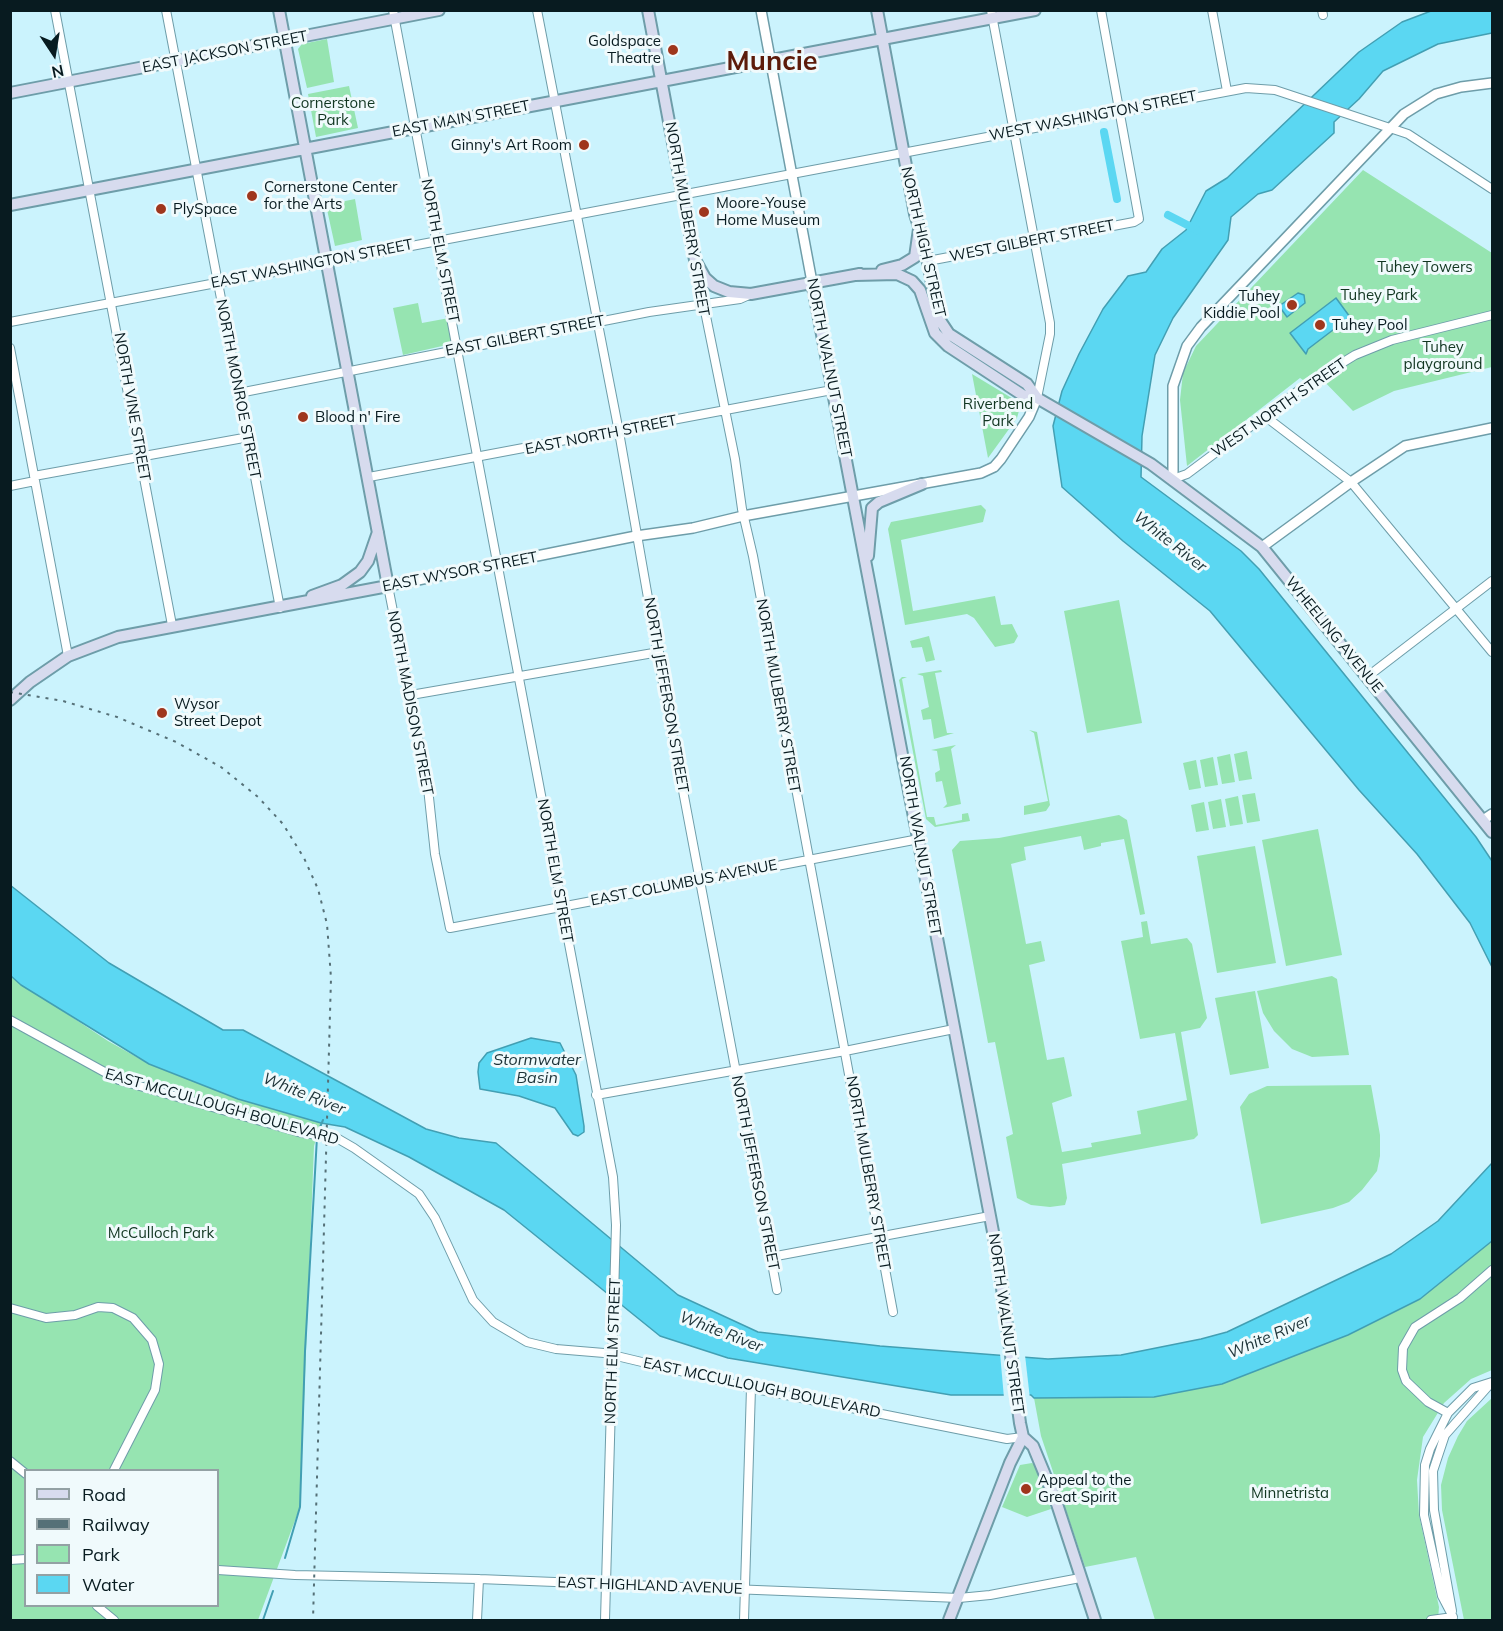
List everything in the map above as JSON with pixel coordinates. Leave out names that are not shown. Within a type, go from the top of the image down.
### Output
[{"type":"main road","name":"NORTH MADISON STREET","points":[[279,10],[388,586]]},
{"type":"main road","name":"EAST JACKSON STREET","points":[[10,93],[284,40],[394,15],[439,10]]},
{"type":"main road","name":"NORTH MULBERRY STREET","points":[[648,10],[695,260]]},
{"type":"main road","name":"NORTH HIGH STREET","points":[[877,10],[919,229],[936,310],[943,327],[958,341],[1027,384],[1037,398]]},
{"type":"main road","name":"EAST MAIN STREET","points":[[10,205],[882,40],[992,15],[1035,10]]},
{"type":"main road","points":[[812,282],[855,275],[909,262],[917,252],[919,229]]},
{"type":"main road","points":[[695,260],[705,279],[714,286],[729,292],[751,294]]},
{"type":"main road","name":"NORTH HIGH STREET","points":[[855,275],[897,274],[912,281],[920,290],[929,322],[940,339],[1024,396],[1037,398],[1151,464]]},
{"type":"main road","name":"EAST GILBERT STREET","points":[[751,294],[812,282]]},
{"type":"main road","name":"NORTH WALNUT STREET","points":[[812,282],[990,1216],[1009,1328],[1020,1423],[1023,1437],[1033,1446],[1039,1460],[1095,1620]]},
{"type":"main road","name":"WHEELING AVENUE","points":[[1151,464],[1262,547],[1367,677],[1488,817],[1492,832]]},
{"type":"main road","points":[[866,566],[872,508],[879,502],[921,484]]},
{"type":"main road","points":[[296,604],[342,585],[360,572],[368,561],[379,530]]},
{"type":"main road","name":"EAST WYSOR STREET","points":[[10,700],[30,682],[68,656],[118,637],[388,586]]},
{"type":"main road","points":[[950,1620],[1023,1437]]},
{"type":"street","name":"NORTH VINE STREET","points":[[55,10],[172,625]]},
{"type":"street","name":"NORTH MONROE STREET","points":[[166,10],[280,608]]},
{"type":"street","name":"NORTH JEFFERSON STREET","points":[[537,10],[619,432],[699,881],[777,1290]]},
{"type":"street","name":"NORTH WALNUT STREET","points":[[761,10],[812,282]]},
{"type":"street","points":[[1101,10],[1120,112]]},
{"type":"street","points":[[1212,10],[1227,91]]},
{"type":"street","name":"NORTH ELM STREET","points":[[394,15],[613,1177],[616,1225],[605,1620]]},
{"type":"street","points":[[992,15],[1050,329],[1037,398]]},
{"type":"street","points":[[1173,480],[1173,386],[1187,346],[1216,309],[1413,107],[1436,94],[1461,87],[1492,83]]},
{"type":"street","name":"WEST WASHINGTON STREET","points":[[791,172],[1258,87],[1275,90],[1408,134],[1492,189]]},
{"type":"street","name":"WEST GILBERT STREET","points":[[927,261],[1136,221],[1140,216],[1120,112]]},
{"type":"street","name":"EAST WASHINGTON STREET","points":[[10,322],[791,172]]},
{"type":"street","name":"NORTH MULBERRY STREET","points":[[695,260],[743,516],[753,556],[893,1312]]},
{"type":"street","name":"EAST GILBERT STREET","points":[[239,393],[348,373],[358,368],[458,349],[740,299],[751,294]]},
{"type":"street","name":"WEST NORTH STREET","points":[[1173,480],[1187,474],[1306,385],[1355,355],[1392,340],[1492,315]]},
{"type":"street","points":[[10,348],[68,656]]},
{"type":"street","name":"EAST NORTH STREET","points":[[369,477],[619,432],[724,409],[832,390]]},
{"type":"street","name":"EAST WYSOR STREET","points":[[388,586],[636,536],[693,528],[743,516],[981,472],[994,467],[1012,444],[1037,398]]},
{"type":"street","points":[[1266,417],[1351,482],[1492,652]]},
{"type":"street","points":[[1262,547],[1405,446],[1492,428]]},
{"type":"street","points":[[10,486],[35,478],[249,437]]},
{"type":"street","points":[[1367,677],[1492,581]]},
{"type":"street","name":"NORTH MADISON STREET","points":[[388,586],[411,694],[450,928]]},
{"type":"street","points":[[411,694],[659,652]]},
{"type":"street","name":"EAST COLUMBUS AVENUE","points":[[450,928],[919,839]]},
{"type":"street","name":"EAST MCCULLOUGH BOULEVARD","points":[[10,1020],[107,1075],[302,1133],[334,1137],[419,1194],[435,1218],[473,1300],[493,1322],[515,1337],[540,1346],[612,1356],[751,1388],[1006,1439],[1023,1437]]},
{"type":"street","points":[[596,1095],[845,1051],[954,1029]]},
{"type":"street","points":[[771,1257],[990,1216]]},
{"type":"street","points":[[1448,1413],[1420,1396],[1406,1381],[1402,1370],[1403,1348],[1415,1327],[1460,1298],[1492,1270]]},
{"type":"street","points":[[10,1308],[46,1318],[75,1315],[98,1307],[113,1308],[133,1318],[152,1340],[159,1364],[155,1390],[115,1469]]},
{"type":"street","points":[[1453,1619],[1442,1596],[1423,1502],[1425,1465],[1430,1449],[1448,1413],[1473,1388],[1492,1382]]},
{"type":"street","points":[[1453,1619],[1434,1510],[1433,1471],[1445,1435],[1492,1382]]},
{"type":"street","points":[[744,1620],[751,1388]]},
{"type":"street","points":[[10,1461],[24,1472]]},
{"type":"street","name":"EAST HIGHLAND AVENUE","points":[[219,1569],[295,1575],[606,1583],[959,1598],[990,1595],[1080,1578]]},
{"type":"street","points":[[477,1620],[479,1579]]},
{"type":"street","points":[[1431,1620],[1453,1619]]},
{"type":"green space","points":[[327,39],[334,82],[307,88],[298,49],[302,44]]},
{"type":"green space","name":"Cornerstone Park","points":[[349,86],[358,128],[316,137],[308,94]]},
{"type":"green space","name":"Tuhey Park","points":[[1363,170],[1492,253],[1492,367],[1394,391],[1353,411],[1315,372],[1303,380],[1300,378],[1187,466],[1180,400],[1183,373],[1196,346]]},
{"type":"green space","points":[[355,199],[362,240],[335,246],[326,205]]},
{"type":"green space","points":[[418,303],[422,323],[449,318],[451,344],[403,355],[393,308]]},
{"type":"green space","name":"Riverbend Park","points":[[972,374],[1015,400],[1020,407],[1017,418],[988,458]]},
{"type":"green space","points":[[981,505],[986,510],[983,522],[901,540],[913,611],[995,596],[1001,625],[1012,624],[1018,636],[1014,643],[995,647],[974,618],[967,614],[905,625],[888,529],[891,522]]},
{"type":"green space","points":[[1119,600],[1142,723],[1087,733],[1064,611]]},
{"type":"green space","points":[[929,636],[935,660],[926,662],[922,647],[912,648],[910,641]]},
{"type":"green space","points":[[941,670],[942,672],[935,673],[947,733],[954,733],[934,739],[931,719],[923,720],[921,710],[929,707],[923,676],[917,674]]},
{"type":"green space","points":[[907,677],[902,679],[927,817],[934,817],[936,825],[962,820],[962,814],[968,813],[970,821],[935,827],[926,819],[899,680]]},
{"type":"green space","points":[[1029,730],[1037,732],[1050,805],[1046,811],[1024,815],[1024,806],[1048,801],[1034,733]]},
{"type":"green space","points":[[956,745],[951,749],[961,804],[943,808],[947,804],[942,781],[936,782],[935,773],[940,770],[937,751],[931,750]]},
{"type":"green space","points":[[1247,751],[1252,779],[1239,781],[1234,754]]},
{"type":"green space","points":[[1230,754],[1235,782],[1222,784],[1217,757]]},
{"type":"green space","points":[[1213,757],[1218,785],[1205,787],[1200,760]]},
{"type":"green space","points":[[1196,760],[1201,788],[1189,790],[1183,763]]},
{"type":"green space","points":[[1255,793],[1260,821],[1247,823],[1242,795]]},
{"type":"green space","points":[[1238,796],[1243,824],[1230,826],[1225,799]]},
{"type":"green space","points":[[1221,799],[1226,827],[1213,829],[1208,802]]},
{"type":"green space","points":[[1204,802],[1209,830],[1196,832],[1191,805]]},
{"type":"green space","points":[[1119,815],[1127,820],[1145,914],[1140,915],[1124,839],[1101,843],[1101,846],[1084,850],[1081,836],[1024,847],[1026,860],[1011,864],[1026,944],[1041,941],[1045,961],[1029,965],[1047,1060],[1064,1057],[1072,1096],[1052,1103],[1062,1152],[1092,1147],[1091,1143],[1141,1134],[1137,1111],[1187,1100],[1175,1033],[1140,1039],[1121,941],[1143,937],[1141,922],[1147,921],[1151,944],[1187,938],[1192,944],[1207,1018],[1200,1028],[1181,1032],[1198,1135],[1194,1139],[1062,1164],[1067,1198],[1065,1205],[1050,1207],[1031,1205],[1017,1198],[1006,1137],[1013,1134],[995,1042],[988,1043],[952,850],[960,841],[999,838]]},
{"type":"green space","points":[[1318,829],[1342,955],[1286,966],[1262,840]]},
{"type":"green space","points":[[1255,846],[1276,963],[1217,973],[1197,856]]},
{"type":"green space","name":"McCulloch Park","points":[[10,976],[108,1041],[149,1064],[238,1099],[321,1123],[314,1146],[300,1507],[258,1620],[11,1620]]},
{"type":"green space","points":[[1332,976],[1337,979],[1349,1055],[1312,1057],[1292,1049],[1274,1031],[1263,1013],[1257,991]]},
{"type":"green space","points":[[1255,991],[1269,1068],[1230,1075],[1215,998]]},
{"type":"green space","points":[[1371,1085],[1380,1135],[1380,1156],[1377,1171],[1362,1190],[1349,1202],[1333,1208],[1261,1224],[1240,1107],[1249,1094],[1267,1086]]},
{"type":"green space","name":"Minnetrista","points":[[1492,1241],[1492,1370],[1471,1379],[1444,1403],[1423,1437],[1417,1480],[1419,1515],[1439,1607],[1438,1620],[1155,1620],[1136,1557],[1085,1567],[1041,1436],[1034,1398],[1154,1397],[1222,1384],[1348,1335],[1420,1299]]},
{"type":"green space","points":[[1492,1398],[1492,1620],[1464,1620],[1442,1510],[1441,1485],[1448,1458],[1458,1436],[1467,1421]]},
{"type":"green space","points":[[1032,1463],[1036,1466],[1051,1509],[1027,1517],[1002,1507],[1020,1465]]},
{"type":"water","name":"White River","points":[[1431,11],[1492,11],[1492,33],[1438,44],[1383,71],[1359,99],[1334,122],[1334,133],[1272,190],[1258,194],[1231,217],[1228,240],[1173,318],[1155,355],[1142,436],[1141,477],[1241,551],[1259,569],[1476,837],[1492,861],[1492,967],[1470,923],[1417,854],[1359,790],[1210,611],[1123,541],[1062,487],[1053,426],[1062,391],[1079,354],[1103,309],[1128,276],[1146,272],[1162,249],[1186,230],[1206,191],[1227,178],[1359,52],[1402,22]]},
{"type":"water","name":"Tuhey Kiddie Pool","points":[[1298,293],[1304,295],[1305,303],[1287,317],[1279,306]]},
{"type":"water","name":"Tuhey Pool","points":[[1336,298],[1350,317],[1308,349],[1306,354],[1290,333]]},
{"type":"water","name":"White River","points":[[10,885],[109,963],[223,1030],[243,1030],[426,1129],[459,1138],[496,1143],[678,1295],[758,1332],[880,1346],[1048,1359],[1121,1355],[1201,1339],[1227,1332],[1391,1254],[1438,1221],[1492,1163],[1492,1241],[1420,1299],[1348,1335],[1222,1384],[1154,1397],[1034,1398],[1031,1395],[951,1395],[728,1358],[660,1336],[504,1210],[409,1157],[345,1127],[321,1123],[238,1099],[149,1064],[21,985],[11,976]]},
{"type":"water","name":"Stormwater Basin","points":[[531,1038],[560,1043],[576,1075],[584,1126],[584,1132],[578,1136],[573,1134],[555,1108],[519,1096],[480,1089],[479,1063],[487,1053]]},
{"type":"pier","points":[[1000,1353],[1025,1355],[1030,1399],[1004,1398]]},
{"type":"waterway","points":[[1104,132],[1117,199]]},
{"type":"waterway","points":[[1168,215],[1197,230]]},
{"type":"waterway","name":"White River","points":[[318,1132],[323,1120]]},
{"type":"waterway","points":[[285,1558],[300,1507],[305,1351],[317,1137]]},
{"type":"waterway","points":[[263,1620],[273,1591]]},
{"type":"railway","points":[[10,692],[63,701],[117,717],[176,742],[221,767],[258,797],[283,824],[304,858],[318,889],[327,924],[331,978],[313,1620]]},
{"type":"place","name":"Goldspace Theatre","points":[[673,50]]},
{"type":"place","name":"Ginny's Art Room","points":[[584,145]]},
{"type":"place","name":"Cornerstone Center for the Arts","points":[[252,196]]},
{"type":"place","name":"PlySpace","points":[[161,209]]},
{"type":"place","name":"Moore-Youse Home Museum","points":[[704,212]]},
{"type":"place","name":"Tuhey Kiddie Pool","points":[[1292,305]]},
{"type":"place","name":"Tuhey Pool","points":[[1320,325]]},
{"type":"place","name":"Blood n' Fire","points":[[303,417]]},
{"type":"place","name":"Wysor Street Depot","points":[[162,713]]},
{"type":"place","name":"Appeal to the Great Spirit","points":[[1026,1489]]},
{"type":"district","name":"Muncie","points":[[772,62]]},
{"type":"park label","name":"Tuhey Towers","points":[[1425,267]]},
{"type":"park label","name":"Tuhey playground","points":[[1443,356]]}]
